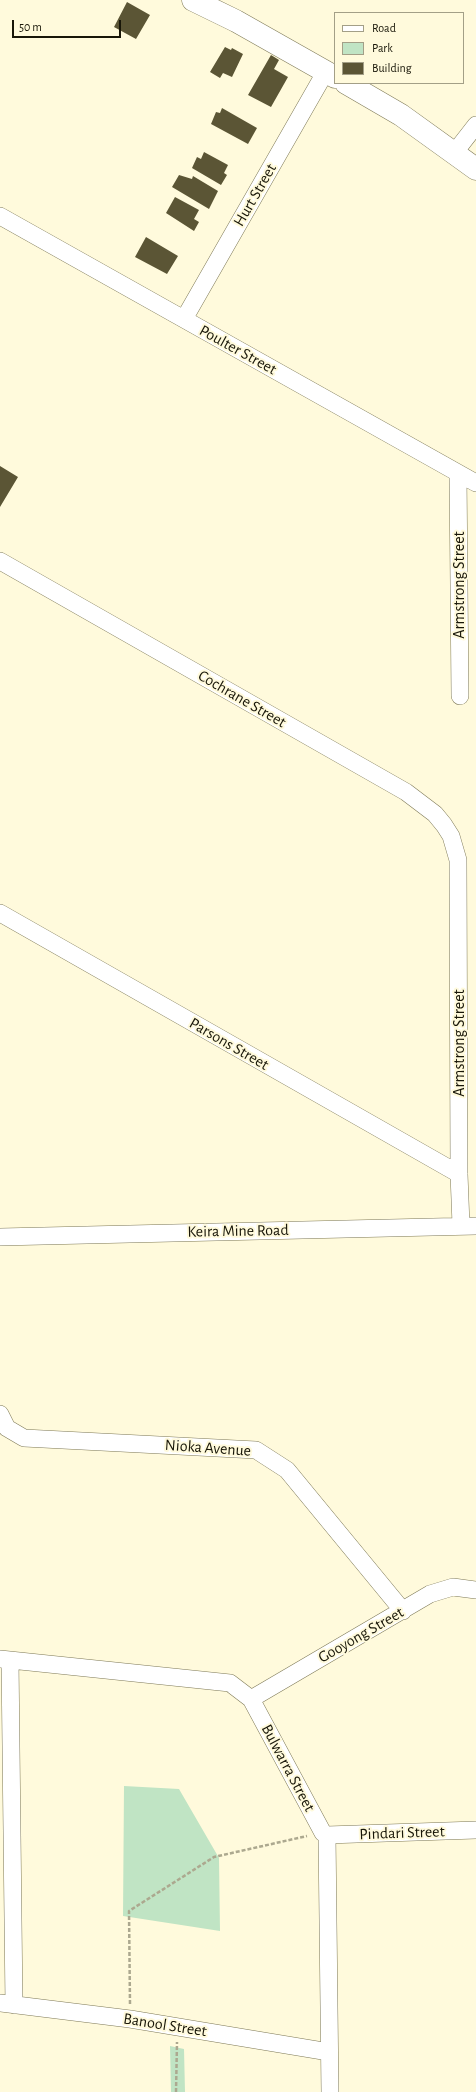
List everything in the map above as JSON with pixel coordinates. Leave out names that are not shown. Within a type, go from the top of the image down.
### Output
[{"type":"main road","points":[[193,0],[236,21],[330,74]]},
{"type":"main road","points":[[348,84],[401,115],[455,152],[476,169]]},
{"type":"street","name":"Hurt Street","points":[[184,319],[330,74]]},
{"type":"street","points":[[455,152],[476,125]]},
{"type":"street","name":"Poulter Street","points":[[0,216],[476,483]]},
{"type":"street","name":"Armstrong Street","points":[[458,474],[460,696]]},
{"type":"street","name":"Cochrane Street","points":[[0,562],[406,792],[426,806],[444,825],[451,836],[458,860]]},
{"type":"street","name":"Armstrong Street","points":[[458,860],[459,1174],[468,1226]]},
{"type":"street","name":"Parsons Street","points":[[0,913],[459,1174]]},
{"type":"street","name":"Keira Mine Road","points":[[0,1237],[468,1226]]},
{"type":"street","name":"Nioka Avenue","points":[[0,1414],[7,1428],[24,1438],[256,1450],[287,1470],[403,1611]]},
{"type":"street","name":"Gooyong Street","points":[[251,1699],[430,1594],[453,1587],[476,1590]]},
{"type":"street","points":[[5,1660],[7,2004]]},
{"type":"street","name":"Bulwarra Street","points":[[5,1660],[230,1683],[251,1699],[325,1834],[330,2092]]},
{"type":"street","name":"Pindari Street","points":[[325,1834],[476,1830]]},
{"type":"street","name":"Banool Street","points":[[7,2004],[130,2019],[329,2052]]},
{"type":"path","points":[[130,2019],[129,1911],[214,1857],[325,1834]]},
{"type":"path","points":[[176,2092],[177,2027]]},
{"type":"green space","points":[[124,1786],[179,1789],[219,1858],[220,1931],[123,1916]]},
{"type":"green space","points":[[170,2046],[184,2049],[185,2092],[171,2092]]},
{"type":"building","points":[[127,2],[150,15],[136,39],[114,27]]},
{"type":"building","points":[[225,47],[231,50],[232,48],[243,54],[232,77],[223,73],[220,78],[210,72]]},
{"type":"building","points":[[271,55],[279,60],[274,69],[288,77],[271,107],[248,95]]},
{"type":"building","points":[[222,108],[257,128],[248,144],[211,124],[216,112],[220,113]]},
{"type":"building","points":[[204,152],[228,165],[224,173],[227,175],[221,185],[192,168],[197,157],[201,159]]},
{"type":"building","points":[[179,175],[192,179],[193,176],[218,191],[209,209],[172,187]]},
{"type":"building","points":[[175,197],[199,210],[194,219],[199,222],[194,231],[166,213]]},
{"type":"building","points":[[146,237],[178,256],[167,274],[135,257]]},
{"type":"building","points":[[0,466],[18,477],[0,507]]}]
